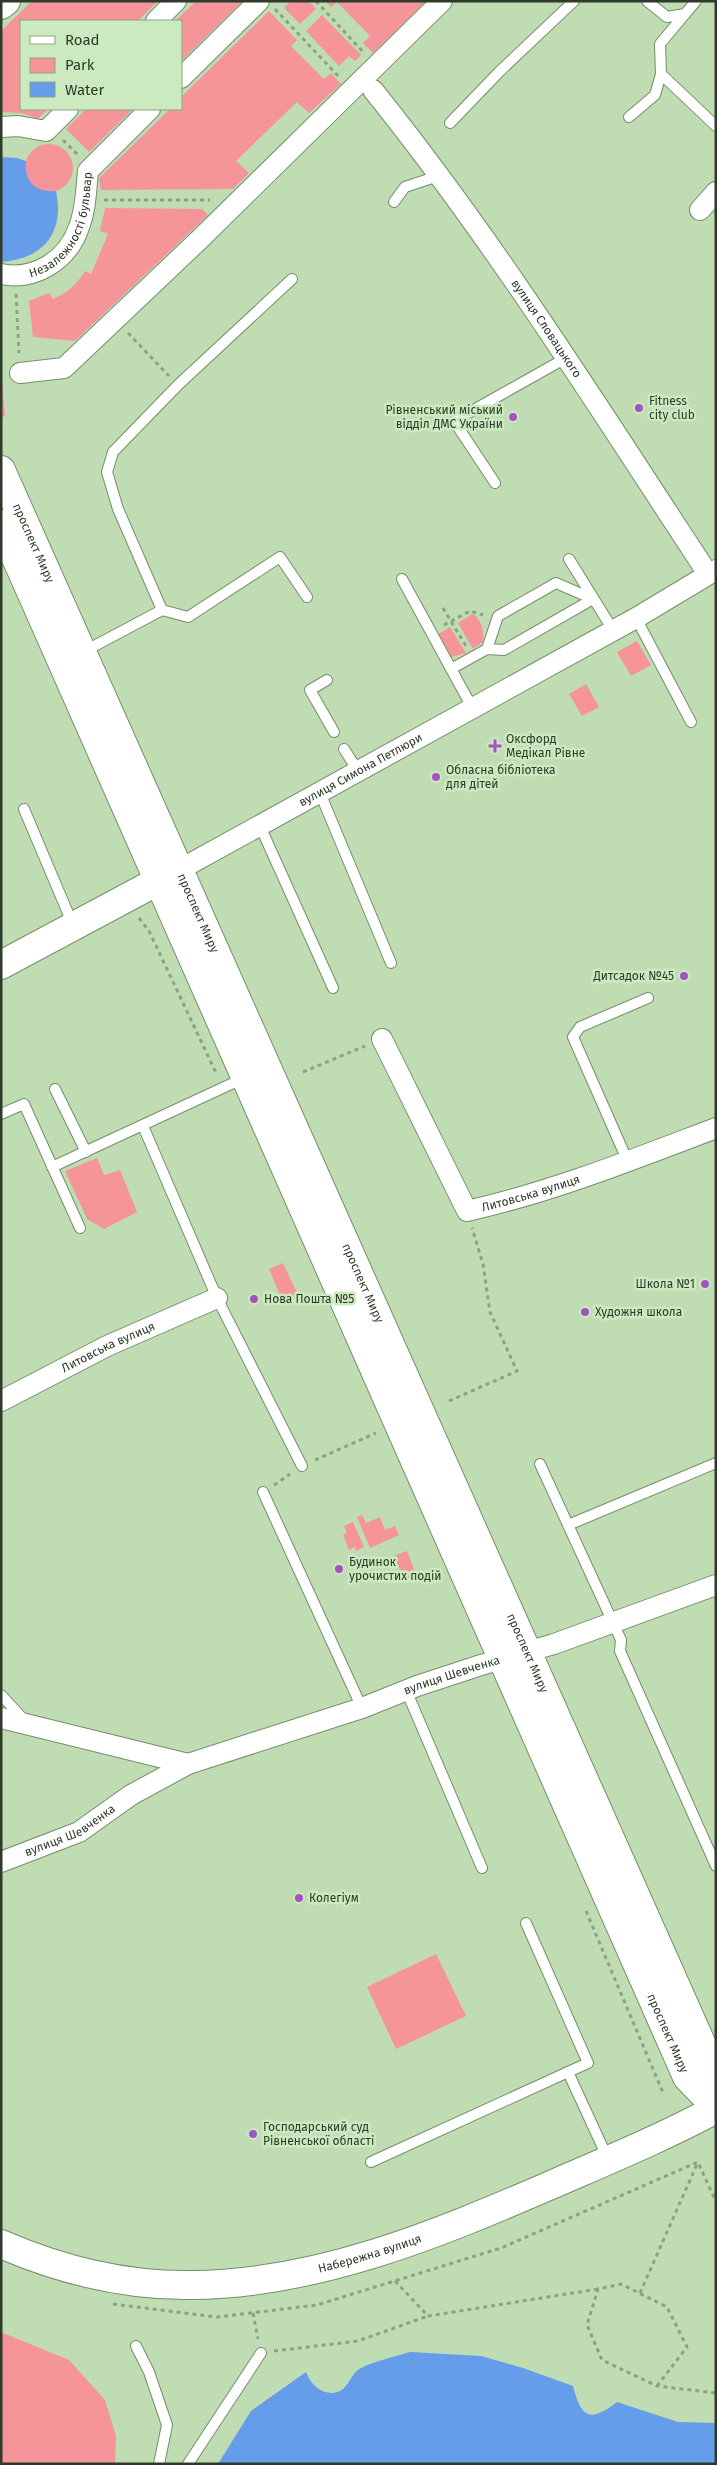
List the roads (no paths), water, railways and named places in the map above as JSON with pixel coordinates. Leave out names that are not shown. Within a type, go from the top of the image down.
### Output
[{"type":"street","points":[[1,5],[6,1]]},
{"type":"street","points":[[157,20],[176,1]]},
{"type":"street","points":[[20,373],[64,368],[116,320],[442,1]]},
{"type":"street","points":[[182,77],[266,5]]},
{"type":"street","name":"вулиця Словацького","points":[[373,90],[441,176],[712,572]]},
{"type":"street","points":[[1,127],[18,126],[46,130],[67,110]]},
{"type":"street","name":"Незалежності бульвар","points":[[7,275],[36,273],[61,257],[79,229],[86,200],[88,171],[149,110]]},
{"type":"street","points":[[700,210],[716,192]]},
{"type":"street","name":"проспект Миру","points":[[1,470],[82,652],[245,1077],[687,2077],[716,2108]]},
{"type":"street","name":"проспект Миру","points":[[1,524],[168,876],[528,1652],[712,2065],[716,2099]]},
{"type":"street","name":"вулиця Симона Петлюри","points":[[1,964],[168,876],[473,709],[636,618],[712,572]]},
{"type":"street","name":"Литовська вулиця","points":[[382,1039],[466,1210],[505,1202],[628,1162],[716,1128]]},
{"type":"street","name":"Литовська вулиця","points":[[1,1401],[107,1346],[217,1298]]},
{"type":"street","name":"вулиця Шевченка","points":[[1,1862],[79,1832],[131,1795],[188,1764],[362,1708],[406,1690],[528,1652],[716,1585]]},
{"type":"street","points":[[1,1718],[188,1764]]},
{"type":"street","name":"Набережна вулиця","points":[[1,2244],[50,2263],[115,2279],[192,2285],[270,2278],[372,2254],[485,2214],[681,2128],[716,2108]]},
{"type":"lane","points":[[450,123],[500,71],[574,1]]},
{"type":"lane","points":[[647,1],[667,17],[685,14]]},
{"type":"lane","points":[[629,117],[655,95],[661,74],[660,44],[696,1]]},
{"type":"lane","points":[[661,74],[716,126]]},
{"type":"lane","points":[[394,202],[405,187],[441,176]]},
{"type":"lane","points":[[162,610],[118,509],[107,472],[113,452],[178,385],[292,279]]},
{"type":"lane","points":[[495,483],[454,421],[566,358]]},
{"type":"lane","points":[[82,652],[162,610],[188,617],[280,556],[307,597]]},
{"type":"lane","points":[[569,559],[613,630]]},
{"type":"lane","points":[[402,579],[473,709]]},
{"type":"lane","points":[[487,649],[498,616],[556,583],[593,599]]},
{"type":"lane","points":[[451,669],[487,649],[504,650],[593,599]]},
{"type":"lane","points":[[636,618],[691,722]]},
{"type":"lane","points":[[327,680],[310,690],[334,732]]},
{"type":"lane","points":[[344,749],[358,771]]},
{"type":"lane","points":[[320,792],[391,964]]},
{"type":"lane","points":[[24,809],[73,926]]},
{"type":"lane","points":[[260,826],[333,988]]},
{"type":"lane","points":[[628,1162],[573,1037],[580,1027],[648,998]]},
{"type":"lane","points":[[52,1167],[245,1077]]},
{"type":"lane","points":[[54,1089],[86,1152]]},
{"type":"lane","points":[[1,1114],[24,1104],[80,1228]]},
{"type":"lane","points":[[143,1126],[217,1298],[302,1466]]},
{"type":"lane","points":[[568,1524],[716,1463]]},
{"type":"lane","points":[[540,1464],[621,1640],[620,1651],[716,1866]]},
{"type":"lane","points":[[263,1492],[362,1708]]},
{"type":"lane","points":[[406,1690],[482,1868]]},
{"type":"lane","points":[[1,1695],[27,1724]]},
{"type":"lane","points":[[371,2162],[588,2063],[526,1923]]},
{"type":"lane","points":[[568,2072],[609,2160]]},
{"type":"lane","points":[[136,2346],[149,2372],[167,2425],[159,2464]]},
{"type":"lane","points":[[188,2464],[261,2352]]},
{"type":"water","points":[[1,157],[17,158],[26,161],[29,180],[37,188],[56,191],[58,206],[54,231],[48,241],[29,256],[1,262]]},
{"type":"water","points":[[410,2352],[481,2356],[523,2368],[573,2386],[579,2405],[588,2414],[600,2413],[617,2402],[678,2422],[716,2423],[716,2464],[218,2464],[251,2411],[306,2372],[311,2382],[319,2389],[324,2392],[334,2393],[343,2389],[362,2367]]},
{"type":"place","name":"Fitness city club","points":[[639,408]]},
{"type":"place","name":"Рівненський міський відділ ДМС України","points":[[513,417]]},
{"type":"place","name":"Оксфорд Медікал Рівне","points":[[495,746]]},
{"type":"place","name":"Обласна бібліотека для дітей","points":[[436,777]]},
{"type":"place","name":"Дитсадок №45","points":[[684,976]]},
{"type":"place","name":"Школа №1","points":[[705,1284]]},
{"type":"place","name":"Нова Пошта №5","points":[[254,1299]]},
{"type":"place","name":"Художня школа","points":[[585,1312]]},
{"type":"place","name":"Будинок урочистих подій","points":[[339,1569]]},
{"type":"place","name":"Колегіум","points":[[299,1898]]},
{"type":"place","name":"Господарський суд Рівненської області","points":[[253,2134]]}]
